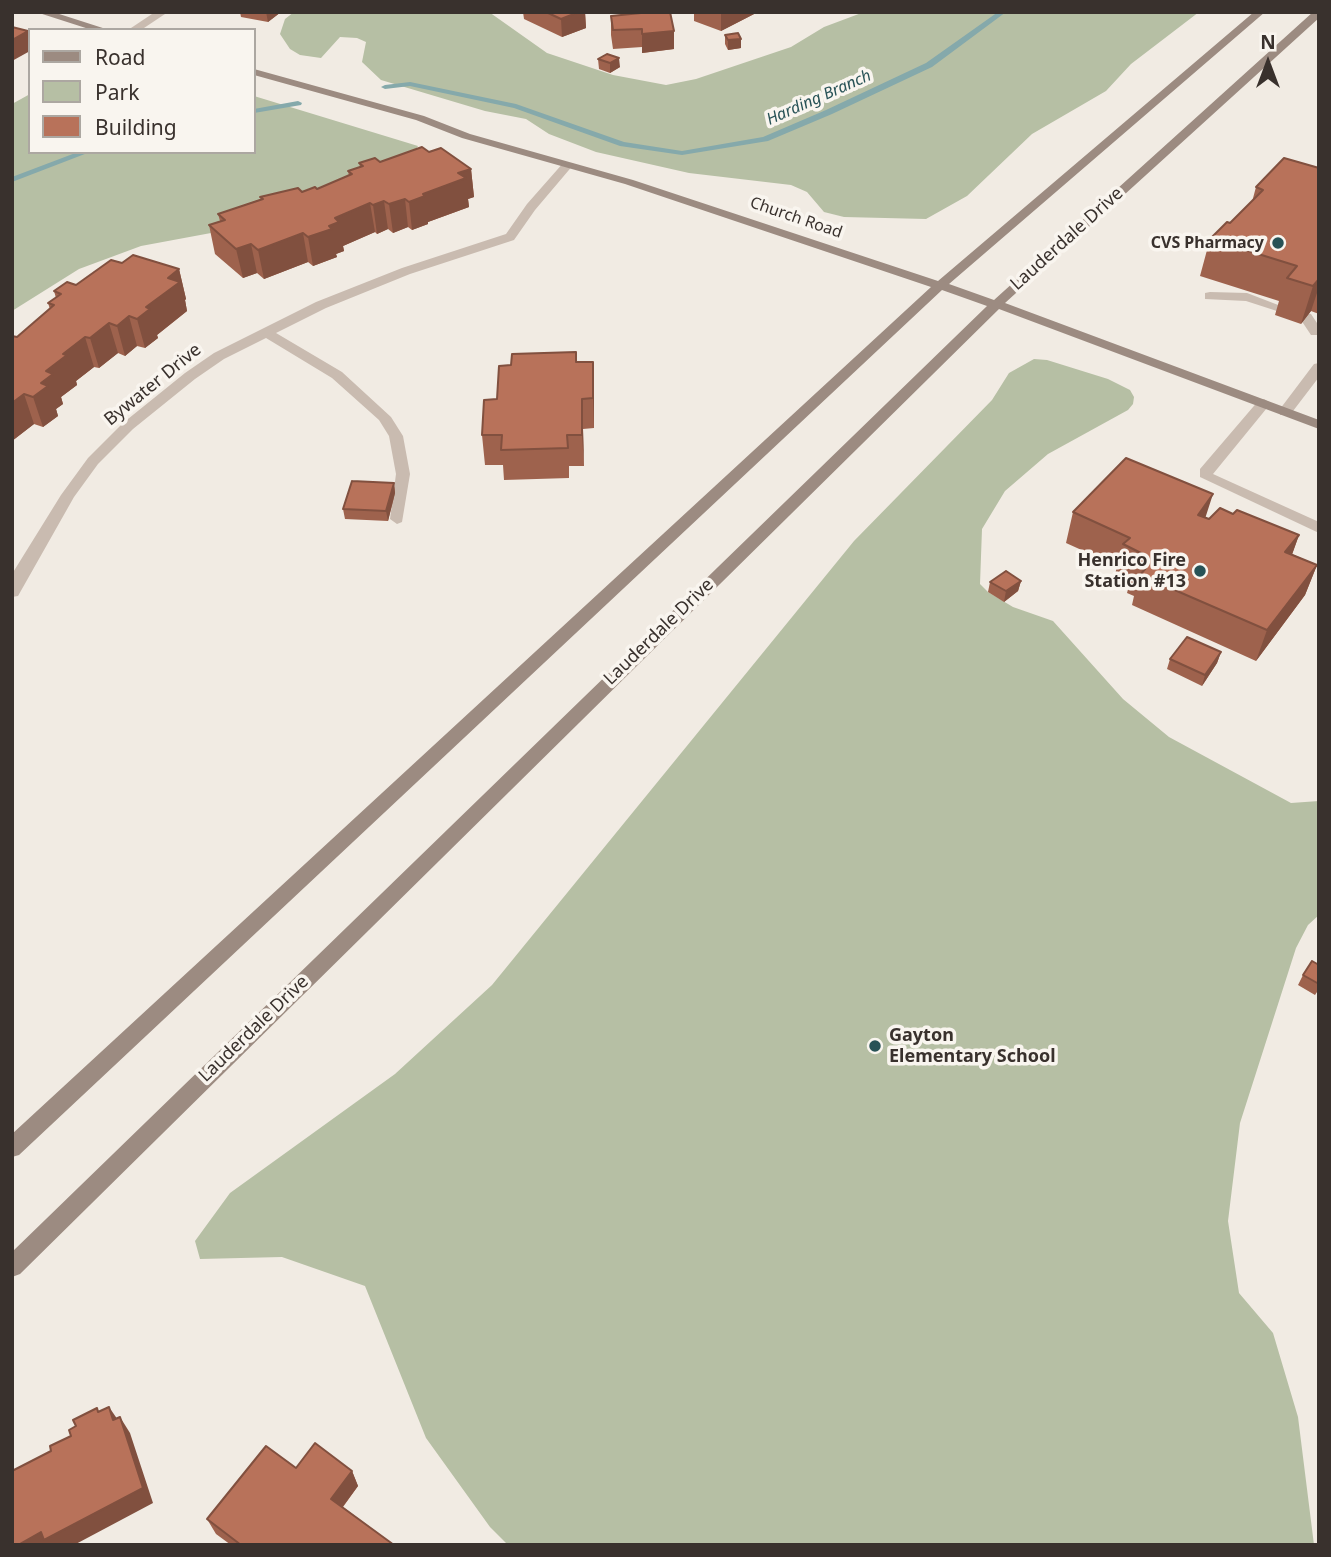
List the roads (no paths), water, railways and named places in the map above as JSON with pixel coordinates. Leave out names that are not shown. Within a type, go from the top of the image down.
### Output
[{"type":"main road","points":[[41,12],[97,28]]},
{"type":"main road","points":[[12,1148],[973,255],[1260,12]]},
{"type":"main road","name":"Lauderdale Drive","points":[[12,1267],[996,303],[1319,12]]},
{"type":"main road","name":"Church Road","points":[[256,73],[420,118],[466,136],[692,202],[996,303],[1319,425]]},
{"type":"street","points":[[136,28],[163,12]]},
{"type":"street","name":"Bywater Drive","points":[[12,593],[20,574],[68,495],[93,461],[128,426],[190,376],[219,356],[321,305],[406,271],[510,237],[531,207],[568,164]]},
{"type":"street","points":[[1210,296],[1247,297],[1280,309]]},
{"type":"street","points":[[1306,317],[1316,332]]},
{"type":"street","points":[[267,333],[337,375],[384,417],[396,436],[403,474],[397,519]]},
{"type":"street","points":[[1285,412],[1319,368]]},
{"type":"street","points":[[1264,403],[1205,472],[1207,477],[1319,528]]},
{"type":"waterway","name":"Harding Branch","points":[[385,87],[410,84],[516,106],[623,144],[682,153],[765,139],[829,112],[929,65],[1003,12]]},
{"type":"waterway","name":"Harding Branch","points":[[256,111],[298,103]]},
{"type":"waterway","name":"Harding Branch","points":[[12,180],[81,154]]},
{"type":"place","name":"CVS Pharmacy","points":[[1278,243]]},
{"type":"place","name":"Henrico Fire Station #13","points":[[1200,571]]},
{"type":"place","name":"Gayton Elementary School","points":[[875,1046]]}]
